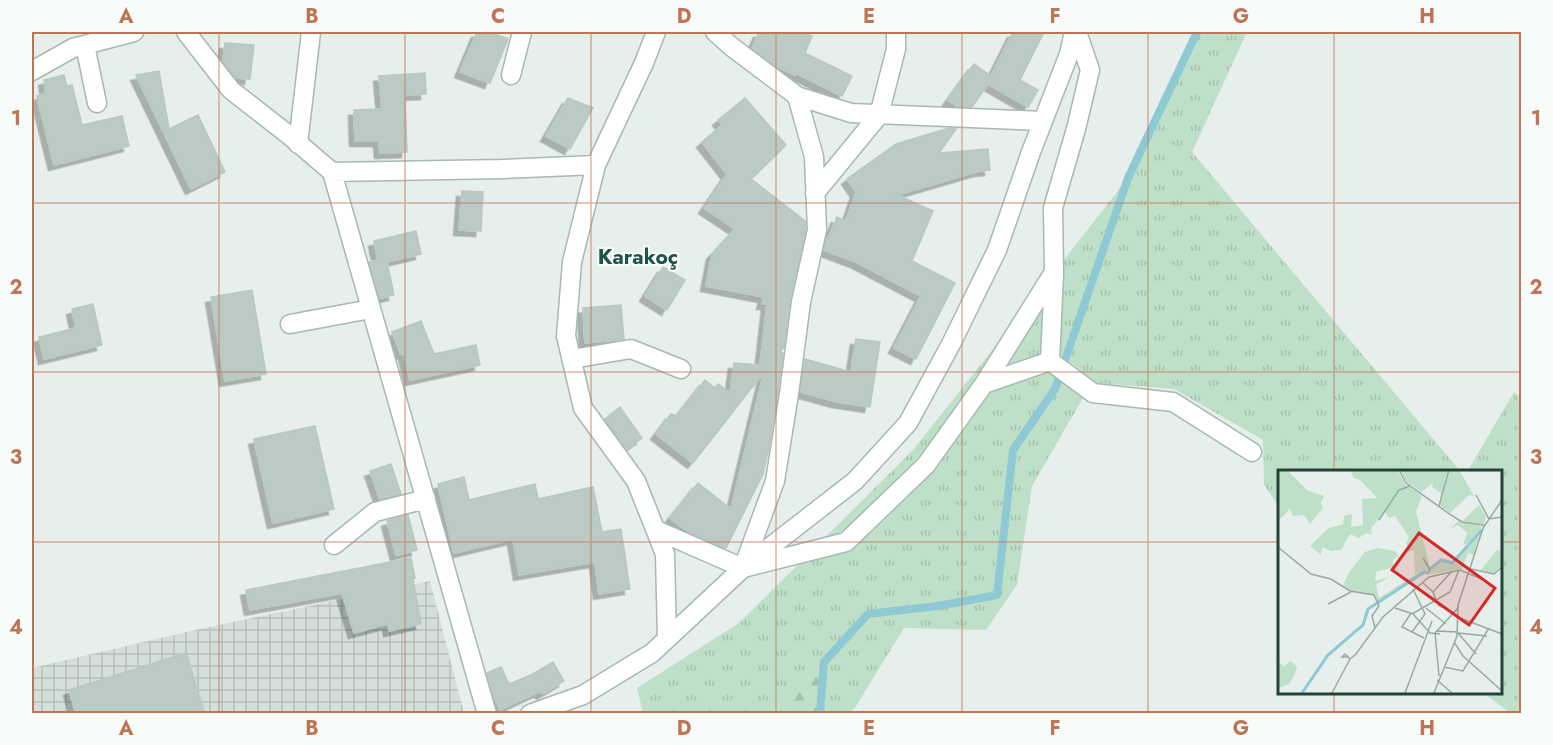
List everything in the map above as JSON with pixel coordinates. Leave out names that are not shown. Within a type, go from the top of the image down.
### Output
[{"type":"street","points":[[32,71],[73,48],[135,32]]},
{"type":"street","points":[[186,32],[231,90],[332,172],[487,714]]},
{"type":"street","points":[[298,144],[311,32]]},
{"type":"street","points":[[510,75],[522,32]]},
{"type":"street","points":[[656,32],[644,63],[596,165],[572,262],[566,336],[583,408],[636,481],[665,554],[667,638]]},
{"type":"street","points":[[715,32],[797,96],[851,113],[1043,121]]},
{"type":"street","points":[[815,193],[879,115],[896,49],[896,32]]},
{"type":"street","points":[[530,714],[583,695],[652,653],[742,568],[855,481],[908,423],[951,344],[997,250],[1076,32]]},
{"type":"street","points":[[1050,361],[1054,272],[1053,208],[1090,70],[1076,32]]},
{"type":"street","points":[[85,45],[97,103]]},
{"type":"street","points":[[742,568],[775,481],[801,302],[817,230],[814,157],[797,96]]},
{"type":"street","points":[[332,172],[502,170],[596,165]]},
{"type":"street","points":[[656,530],[742,568],[846,542],[926,465],[984,384],[1054,272]]},
{"type":"street","points":[[290,324],[371,309]]},
{"type":"street","points":[[572,359],[631,349],[681,369]]},
{"type":"street","points":[[984,384],[1050,361]]},
{"type":"street","points":[[1050,361],[1093,393],[1173,402],[1252,452]]},
{"type":"street","points":[[334,545],[375,512],[426,499]]},
{"type":"shaded area","points":[[430,581],[464,713],[32,713],[32,668],[204,628]]},
{"type":"green space","points":[[1197,32],[1247,32],[1192,152],[1459,470],[1278,470],[1278,505],[1264,485],[1263,440],[1174,389],[1097,383],[1060,354],[1063,261],[1128,178]]},
{"type":"green space","points":[[1054,272],[1050,361],[1083,398],[1032,486],[1017,585],[986,630],[904,628],[850,713],[827,713],[817,664],[788,705],[786,713],[643,713],[637,688],[739,623],[913,450]]},
{"type":"green space","points":[[1514,392],[1522,399],[1521,714],[1510,713],[1485,694],[1502,694],[1502,470],[1468,470]]},
{"type":"green space","points":[[817,663],[827,713],[786,713],[788,705]]},
{"type":"building","points":[[477,32],[489,32],[508,39],[490,83],[460,72]]},
{"type":"building","points":[[759,32],[801,32],[812,36],[805,53],[852,76],[842,96],[796,73],[795,75],[776,66],[752,48]]},
{"type":"building","points":[[1013,32],[1044,32],[1020,80],[1038,90],[1028,107],[988,84],[972,107],[957,106],[948,100],[974,64],[991,76]]},
{"type":"building","points":[[225,43],[254,45],[250,79],[236,78],[223,62]]},
{"type":"building","points":[[159,71],[169,129],[198,115],[225,172],[191,189],[136,75]]},
{"type":"building","points":[[425,73],[426,94],[405,95],[407,152],[380,153],[379,141],[355,141],[354,110],[382,109],[379,76]]},
{"type":"building","points":[[64,75],[67,86],[72,85],[82,125],[122,116],[129,146],[54,165],[37,96],[46,93],[44,80]]},
{"type":"building","points":[[568,98],[593,108],[570,149],[546,136]]},
{"type":"building","points":[[745,98],[786,145],[751,179],[805,221],[806,229],[790,300],[784,347],[780,352],[783,353],[778,392],[763,474],[726,548],[689,532],[670,518],[698,483],[731,509],[764,372],[693,463],[656,434],[671,414],[677,416],[705,380],[715,388],[718,384],[730,393],[734,363],[760,365],[767,304],[762,304],[764,297],[706,286],[712,254],[735,229],[704,208],[727,174],[702,142],[722,125],[718,120]]},
{"type":"building","points":[[949,128],[956,129],[939,153],[988,149],[990,170],[979,171],[897,195],[933,211],[912,261],[955,283],[916,359],[894,348],[921,296],[856,262],[824,250],[837,217],[846,221],[856,192],[847,179],[896,144]]},
{"type":"building","points":[[462,191],[483,192],[481,231],[459,230]]},
{"type":"building","points":[[416,231],[421,254],[387,262],[394,295],[380,298],[369,262],[378,260],[374,241]]},
{"type":"building","points":[[663,267],[685,280],[667,310],[645,296]]},
{"type":"building","points":[[252,290],[266,374],[225,381],[211,297]]},
{"type":"building","points":[[93,304],[102,345],[44,359],[39,337],[76,328],[72,309]]},
{"type":"building","points":[[621,305],[624,339],[585,343],[583,308]]},
{"type":"building","points":[[421,321],[434,354],[476,345],[480,365],[410,380],[404,353],[401,354],[392,332]]},
{"type":"building","points":[[856,339],[880,342],[870,407],[837,402],[801,392],[805,359],[851,372]]},
{"type":"building","points":[[620,407],[642,438],[627,449],[605,419]]},
{"type":"building","points":[[315,426],[334,509],[273,523],[254,439]]},
{"type":"building","points":[[391,464],[401,494],[380,499],[370,471]]},
{"type":"building","points":[[464,477],[469,500],[535,484],[538,499],[593,487],[602,532],[621,529],[630,589],[599,594],[595,562],[519,575],[513,539],[454,553],[438,484]]},
{"type":"building","points":[[408,515],[417,550],[396,555],[387,521]]},
{"type":"building","points":[[411,558],[421,624],[389,631],[388,624],[354,633],[342,593],[250,610],[246,590]]},
{"type":"building","points":[[186,653],[205,714],[76,714],[69,690]]},
{"type":"building","points":[[553,662],[564,681],[542,694],[540,691],[500,710],[487,673],[501,667],[509,684]]},
{"type":"waterway","points":[[820,714],[824,662],[868,614],[938,606],[997,595],[1013,450],[1055,389],[1128,178],[1197,32]]},
{"type":"district","name":"Karakoç","points":[[638,257]]}]
